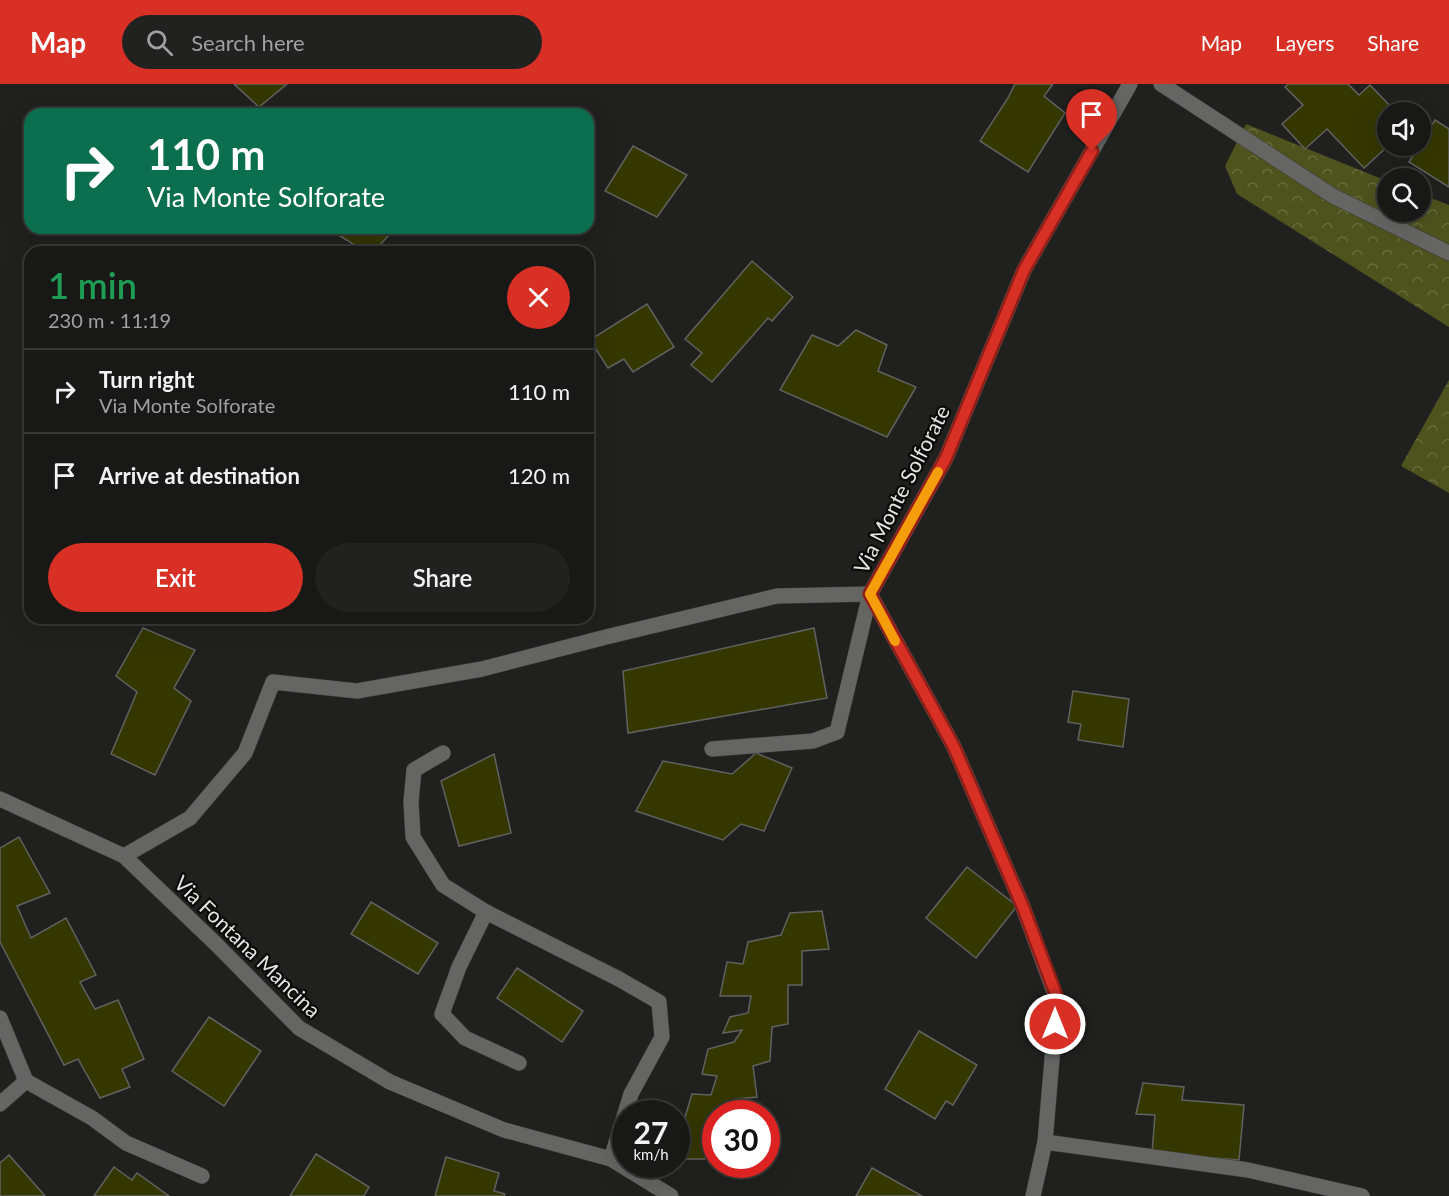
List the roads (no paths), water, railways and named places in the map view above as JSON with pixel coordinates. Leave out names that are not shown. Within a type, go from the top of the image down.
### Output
[{"type":"street","name":"Via Monte Solforate","points":[[1033,1196],[1045,1142],[1058,1000],[1023,907],[954,747],[870,594],[946,458],[1024,270],[1131,84]]},
{"type":"street","points":[[1161,84],[1333,196],[1449,254]]},
{"type":"street","points":[[124,856],[190,818],[245,753],[273,682],[357,691],[482,669],[777,596],[870,594],[837,732],[813,741],[711,749]]},
{"type":"street","points":[[443,753],[414,770],[411,802],[413,837],[443,885],[486,912],[619,978],[659,1002],[662,1037],[631,1094],[611,1159]]},
{"type":"street","name":"Via Fontana Mancina","points":[[0,799],[124,856],[299,1028],[390,1082],[504,1131],[611,1159],[668,1195]]},
{"type":"street","points":[[486,912],[459,967],[442,1014],[465,1038],[519,1063]]},
{"type":"street","points":[[0,1018],[26,1082],[92,1118],[126,1143],[202,1176]]},
{"type":"street","points":[[0,1104],[26,1082]]},
{"type":"street","points":[[1045,1142],[1248,1170],[1362,1196]]}]
